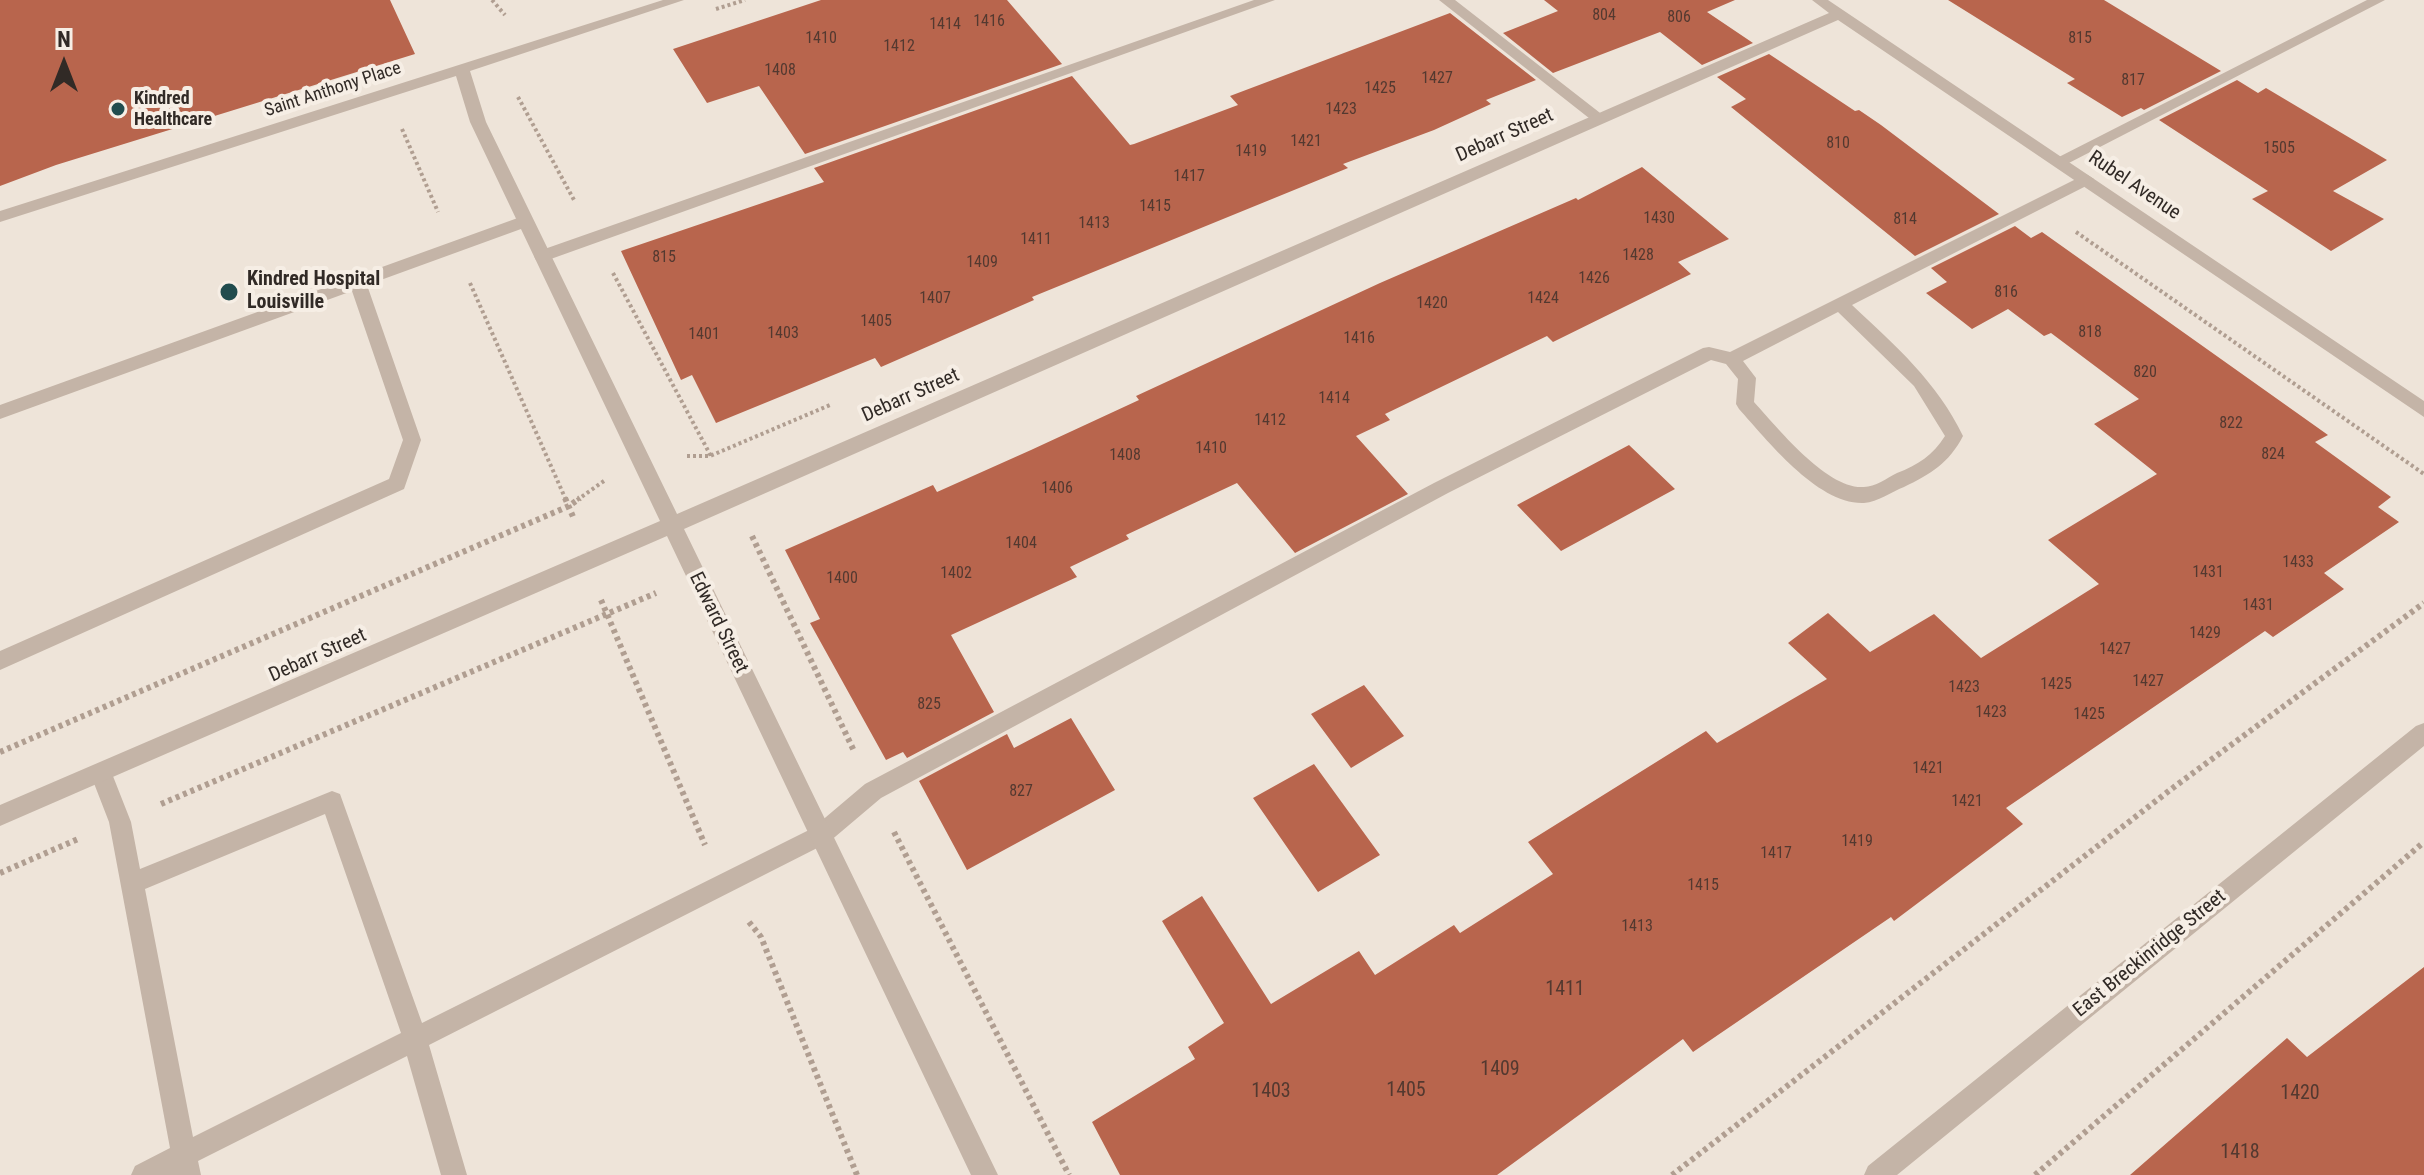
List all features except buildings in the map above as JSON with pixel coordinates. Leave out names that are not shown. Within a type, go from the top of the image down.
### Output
[{"type":"street","name":"Saint Anthony Place","points":[[0,217],[677,0]]},
{"type":"street","points":[[542,256],[1268,0]]},
{"type":"street","points":[[1446,0],[1599,119]]},
{"type":"street","name":"Rubel Avenue","points":[[1819,0],[2424,410]]},
{"type":"street","points":[[2059,161],[2378,0]]},
{"type":"street","name":"Debarr Street","points":[[0,816],[1839,14]]},
{"type":"street","name":"Edward Street","points":[[461,68],[478,122],[985,1175]]},
{"type":"street","points":[[1732,359],[1842,306],[2086,179]]},
{"type":"street","points":[[0,412],[526,221]]},
{"type":"street","points":[[0,661],[397,484],[412,440],[358,283]]},
{"type":"street","points":[[144,1175],[186,1165],[415,1039],[821,835],[873,791],[1413,503],[1709,353],[1732,359],[1747,378],[1745,404],[1772,434],[1838,492],[1863,496],[1941,459],[1954,436],[1946,414],[1929,388],[1842,306]]},
{"type":"street","name":"East Breckinridge Street","points":[[1877,1175],[2424,733]]},
{"type":"street","points":[[101,773],[120,822],[186,1165]]},
{"type":"street","points":[[131,884],[332,801],[415,1039],[454,1175]]},
{"type":"path","points":[[492,0],[509,18]]},
{"type":"path","points":[[493,60],[507,77],[710,456],[741,494],[752,538],[873,791],[1069,1175]]},
{"type":"path","points":[[401,127],[569,506],[583,564],[722,885],[761,937],[857,1175]]},
{"type":"path","points":[[2037,205],[2424,474]]},
{"type":"path","points":[[0,752],[569,506],[639,457],[710,456],[840,401]]},
{"type":"path","points":[[1672,1175],[2174,787],[2424,603]]},
{"type":"path","points":[[2035,1175],[2424,842]]},
{"type":"place","name":"Kindred Healthcare","points":[[118,109]]},
{"type":"place","name":"Kindred Hospital Louisville","points":[[229,292]]}]
